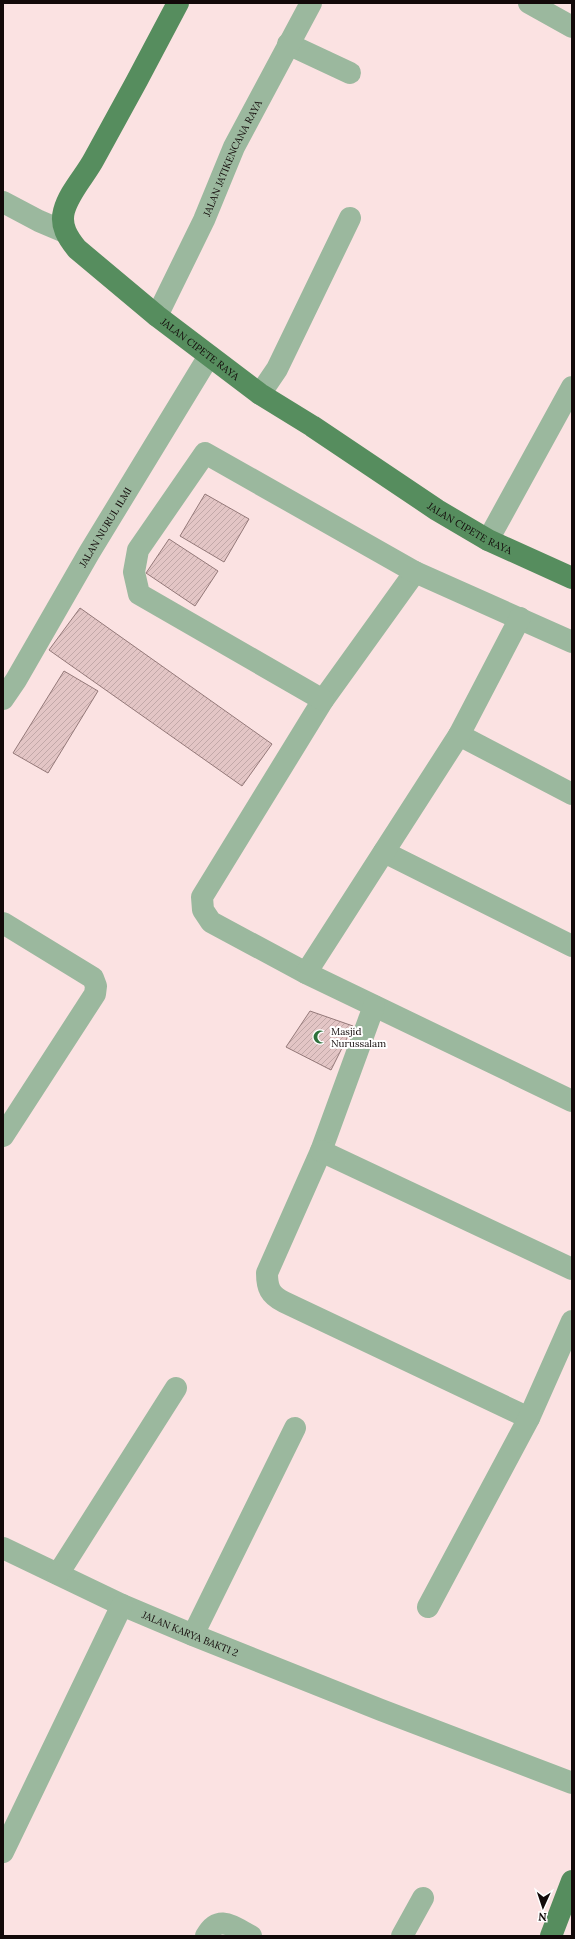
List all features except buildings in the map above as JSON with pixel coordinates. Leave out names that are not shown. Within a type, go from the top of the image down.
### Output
[{"type":"main road","points":[[65,232],[62,218],[64,210],[139,78],[178,3]]},
{"type":"main road","name":"JALAN CIPETE RAYA","points":[[65,232],[77,249],[157,316],[260,394],[312,426],[437,510],[488,540],[572,578]]},
{"type":"main road","points":[[551,1936],[572,1881]]},
{"type":"street","name":"JALAN JATIKENCANA RAYA","points":[[157,316],[204,220],[234,147],[311,3]]},
{"type":"street","points":[[529,3],[572,27]]},
{"type":"street","points":[[288,44],[350,73]]},
{"type":"street","points":[[3,202],[39,221],[65,232]]},
{"type":"street","points":[[260,394],[277,369],[350,218]]},
{"type":"street","name":"JALAN NURUL ILMI","points":[[3,699],[16,680],[89,553],[209,356]]},
{"type":"street","points":[[488,540],[572,386]]},
{"type":"street","points":[[323,700],[139,594],[134,572],[138,550],[205,453],[415,572],[572,642]]},
{"type":"street","points":[[415,572],[323,700],[202,897],[205,916],[211,922],[306,973],[572,1101]]},
{"type":"street","points":[[306,973],[459,735],[520,618]]},
{"type":"street","points":[[459,735],[572,794]]},
{"type":"street","points":[[384,852],[572,946]]},
{"type":"street","points":[[3,923],[93,978],[96,986],[95,994],[3,1136]]},
{"type":"street","points":[[374,1006],[321,1151],[267,1273],[267,1284],[270,1292],[284,1302],[529,1418]]},
{"type":"street","points":[[321,1151],[572,1269]]},
{"type":"street","points":[[428,1607],[529,1418],[572,1322]]},
{"type":"street","points":[[58,1574],[176,1388]]},
{"type":"street","points":[[193,1635],[295,1428]]},
{"type":"street","name":"JALAN KARYA BAKTI 2","points":[[3,1548],[122,1605],[193,1635],[381,1710],[572,1783]]},
{"type":"street","points":[[3,1852],[122,1605]]},
{"type":"street","points":[[402,1936],[423,1898]]},
{"type":"street","points":[[206,1936],[211,1928],[219,1923],[227,1924],[251,1936]]},
{"type":"place","name":"Masjid Nurussalam","points":[[320,1037]]}]
